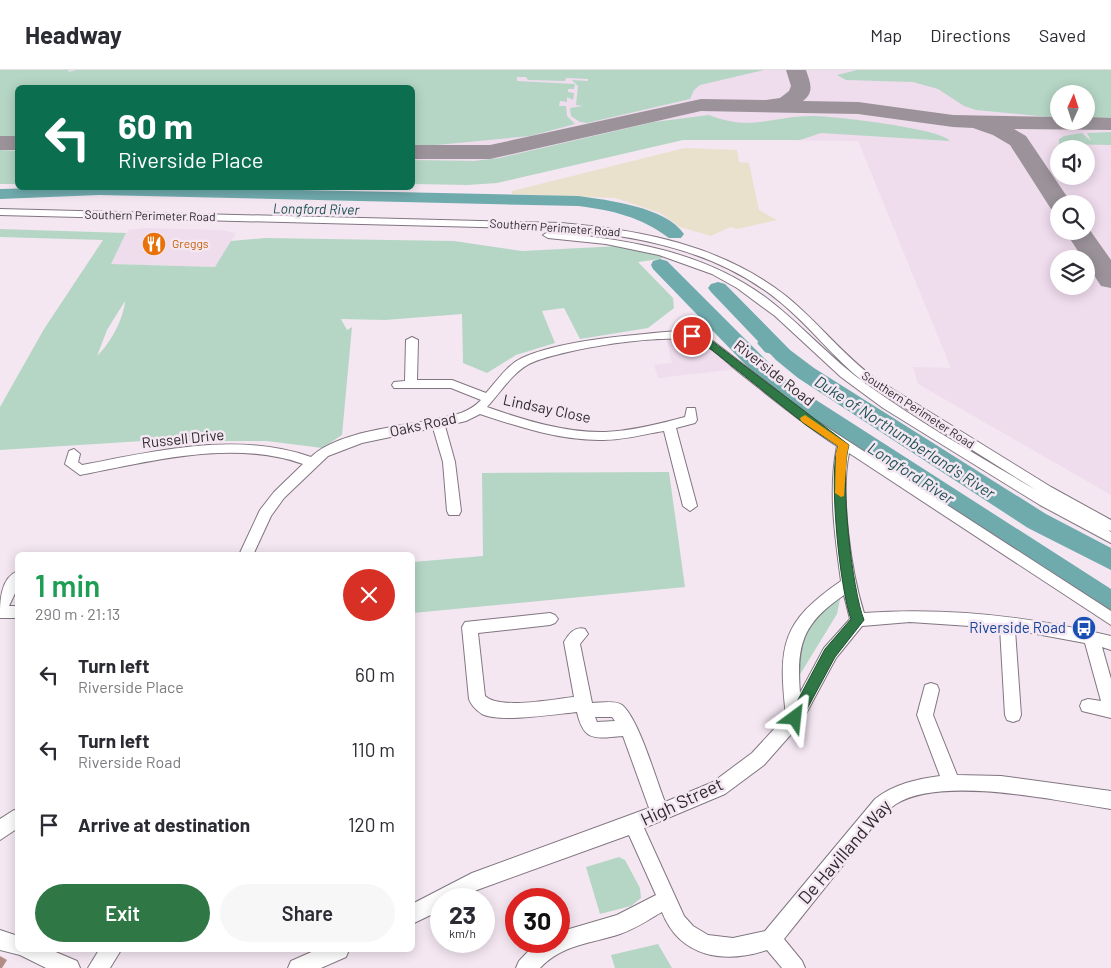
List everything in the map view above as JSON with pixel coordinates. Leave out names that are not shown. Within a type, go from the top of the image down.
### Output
[{"type":"street","name":"Southern Perimeter Road","points":[[0,212],[561,226],[625,232],[689,247],[746,273],[783,299],[852,367],[881,388],[1029,480],[1111,526]]},
{"type":"street","name":"Southern Perimeter Road","points":[[0,220],[550,235],[662,251],[701,264],[736,282],[765,302],[800,332],[829,361],[874,396],[1033,495],[1111,538]]},
{"type":"street","name":"Oaks Road","points":[[247,552],[265,514],[279,495],[311,462],[323,453],[359,439],[462,418],[479,408],[516,368],[526,361],[553,352],[628,339],[673,334],[692,336]]},
{"type":"street","name":"Riverside Road","points":[[692,336],[705,340],[810,422],[844,445],[1111,619]]},
{"type":"street","points":[[412,340],[412,384]]},
{"type":"street","points":[[398,385],[452,384],[488,398]]},
{"type":"street","name":"Lindsay Close","points":[[479,408],[495,414],[579,434],[604,436],[669,426],[691,420],[690,411]]},
{"type":"street","points":[[438,424],[449,462],[454,511]]},
{"type":"street","points":[[669,426],[690,506]]},
{"type":"street","points":[[844,445],[841,453],[840,486],[848,584],[852,605],[858,620],[917,616],[1007,624],[1092,638],[1111,643]]},
{"type":"street","name":"Russell Drive","points":[[74,454],[71,464],[80,470],[169,454],[225,450],[275,451],[295,454],[311,462]]},
{"type":"street","points":[[15,579],[0,611],[15,612]]},
{"type":"street","points":[[795,718],[791,685],[793,639],[801,621],[812,609],[848,584]]},
{"type":"street","points":[[550,619],[470,627],[477,699],[486,708],[511,710],[584,707]]},
{"type":"street","name":"High Street","points":[[461,888],[472,882],[633,824],[719,788],[758,759],[795,718],[830,653],[858,620]]},
{"type":"street","points":[[1007,624],[1012,715]]},
{"type":"street","points":[[580,634],[572,642],[588,724],[594,730],[628,728],[660,813]]},
{"type":"street","points":[[1088,706],[1111,709],[1092,638]]},
{"type":"street","points":[[931,690],[924,715],[951,782]]},
{"type":"street","name":"De Havilland Way","points":[[771,939],[872,816],[894,796],[932,785],[951,782],[1013,786],[1111,800]]},
{"type":"street","points":[[633,824],[668,899],[675,921],[682,930],[704,943],[726,949],[748,947],[771,939],[795,968]]},
{"type":"street","points":[[526,968],[544,949],[565,938],[620,924],[668,899]]},
{"type":"street","name":"High Street","points":[[415,913],[430,905]]},
{"type":"street","points":[[0,940],[15,945]]},
{"type":"street","points":[[33,952],[70,968]]},
{"type":"street","points":[[98,968],[110,952]]},
{"type":"street","points":[[298,968],[334,952]]},
{"type":"shaded area","points":[[0,70],[1111,70],[1111,495],[918,384],[913,367],[951,368],[858,141],[681,139],[415,182],[415,85],[15,85],[15,181],[0,180]]},
{"type":"shaded area","points":[[685,148],[737,150],[739,162],[749,163],[759,210],[777,220],[737,229],[730,227],[711,236],[680,227],[660,213],[615,198],[512,194],[512,191]]},
{"type":"shaded area","points":[[144,228],[220,230],[236,233],[216,267],[110,264],[128,230]]},
{"type":"shaded area","points":[[693,338],[737,369],[658,378],[654,365],[672,363],[666,339]]},
{"type":"green space","points":[[0,70],[69,70],[68,72],[76,70],[764,70],[700,85],[694,90],[690,99],[587,123],[580,122],[571,116],[570,108],[583,106],[576,105],[578,86],[572,80],[588,81],[588,79],[566,78],[565,81],[528,80],[526,77],[517,77],[517,81],[575,84],[574,89],[568,89],[568,92],[574,93],[573,100],[567,97],[567,102],[560,101],[559,106],[566,106],[567,116],[575,124],[530,136],[426,146],[415,146],[415,85],[15,85],[15,137],[0,137]]},
{"type":"green space","points":[[857,70],[1111,70],[1111,119],[1095,118],[1095,85],[1050,85],[1050,117],[976,110],[964,106],[938,89],[913,82],[846,80],[837,75]]},
{"type":"green space","points":[[709,115],[724,120],[750,123],[812,116],[907,127],[942,136],[950,141],[821,133],[800,140],[683,140],[497,183],[468,185],[415,184],[415,160],[474,161],[499,158],[654,122]]},
{"type":"green space","points":[[1111,132],[1111,145],[1095,145],[1095,140],[1090,140],[1087,133]]},
{"type":"green space","points":[[1082,133],[1090,140],[1059,140],[1064,136]]},
{"type":"green space","points":[[0,150],[15,151],[15,184],[0,184]]},
{"type":"green space","points":[[0,229],[126,233],[111,264],[215,267],[231,241],[266,238],[454,241],[522,251],[620,246],[665,256],[660,259],[638,262],[673,298],[674,308],[648,328],[580,339],[564,308],[542,311],[555,343],[516,355],[487,373],[463,363],[462,314],[385,320],[341,319],[347,330],[352,327],[342,435],[322,448],[267,441],[143,441],[0,450],[0,407],[44,329],[103,240],[0,237]],"holes":[[[125,301],[116,330],[107,345],[97,356],[107,330]]]},
{"type":"green space","points":[[669,472],[685,587],[415,613],[415,562],[483,556],[482,473]]},
{"type":"green space","points":[[837,599],[840,599],[837,614],[796,681],[800,638],[811,621]]},
{"type":"green space","points":[[619,857],[625,860],[640,888],[641,898],[631,906],[600,914],[586,867]]},
{"type":"green space","points":[[658,944],[672,968],[615,968],[611,955]]},
{"type":"waterway","name":"Duke of Northumberland's River","points":[[0,194],[99,190],[578,201],[629,210],[653,220],[675,234]]},
{"type":"waterway","name":"Longford River","points":[[660,265],[749,358],[780,387],[1111,603]]},
{"type":"waterway","name":"Duke of Northumberland's River","points":[[718,288],[783,355],[806,373],[1037,521],[1111,560]]},
{"type":"waterway","points":[[759,343],[766,351],[783,355]]},
{"type":"taxiway","points":[[767,106],[786,103],[799,94],[801,86],[796,70]]},
{"type":"taxiway","points":[[415,152],[490,152],[701,105],[858,108],[953,121],[1111,124]]},
{"type":"taxiway","points":[[980,123],[1001,130],[1018,141],[1054,195]]},
{"type":"taxiway","points":[[0,143],[15,143]]},
{"type":"taxiway","points":[[1084,240],[1111,280]]},
{"type":"slow traffic","points":[[805,418],[844,445],[841,453],[841,493]]},
{"type":"place","name":"Greggs","points":[[154,244]]},
{"type":"place","name":"Riverside Road","points":[[1084,628]]},
{"type":"route","points":[[692,336],[705,340],[810,422],[844,445],[841,453],[840,486],[848,584],[852,605],[858,620],[830,653],[795,718]]}]
